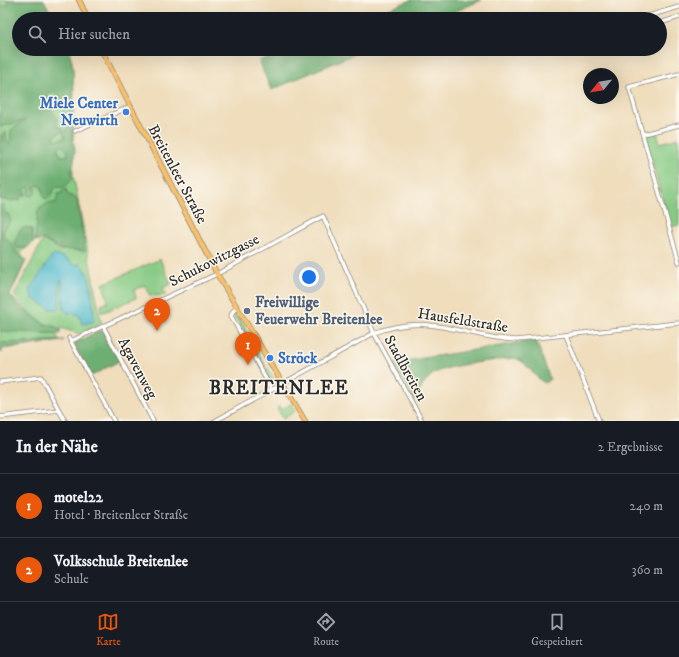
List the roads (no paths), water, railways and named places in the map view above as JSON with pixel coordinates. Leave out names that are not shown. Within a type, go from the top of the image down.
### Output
[{"type":"main road","points":[[79,0],[85,12]]},
{"type":"main road","name":"Breitenleer Straße","points":[[104,56],[129,107],[236,309],[305,421]]},
{"type":"street","points":[[662,12],[679,7]]},
{"type":"street","points":[[667,20],[679,17]]},
{"type":"street","points":[[679,74],[629,87],[679,262]]},
{"type":"street","points":[[75,131],[129,107]]},
{"type":"street","points":[[642,134],[679,125]]},
{"type":"street","name":"Schukowitzgasse","points":[[114,421],[70,340],[217,274],[323,216]]},
{"type":"street","name":"Stadlbreiten","points":[[323,216],[374,333],[422,421]]},
{"type":"street","name":"Breitenleer Straße","points":[[236,309],[233,311],[231,316],[272,390]]},
{"type":"street","name":"Hausfeldstraße","points":[[215,421],[374,333],[398,326],[422,324],[439,326],[504,340],[679,323]]},
{"type":"street","name":"Agavenweg","points":[[103,326],[153,421]]},
{"type":"street","points":[[566,335],[599,421]]},
{"type":"street","points":[[0,382],[41,377],[65,421]]},
{"type":"street","points":[[0,417],[59,410]]},
{"type":"water","points":[[53,255],[63,257],[75,265],[80,264],[84,268],[91,289],[94,318],[93,322],[82,324],[79,315],[72,313],[70,314],[63,309],[62,280],[60,281],[59,309],[50,309],[32,298],[30,289]]},
{"type":"place","name":"Miele Center Neuwirth","points":[[126,112]]},
{"type":"place","name":"Freiwillige Feuerwehr Breitenlee","points":[[247,311]]},
{"type":"place","name":"Volksschule Breitenlee","points":[[157,331]]},
{"type":"place","name":"Ströck","points":[[270,358]]},
{"type":"place","name":"motel22","points":[[248,365]]},
{"type":"district","name":"BREITENLEE","points":[[279,387]]}]
